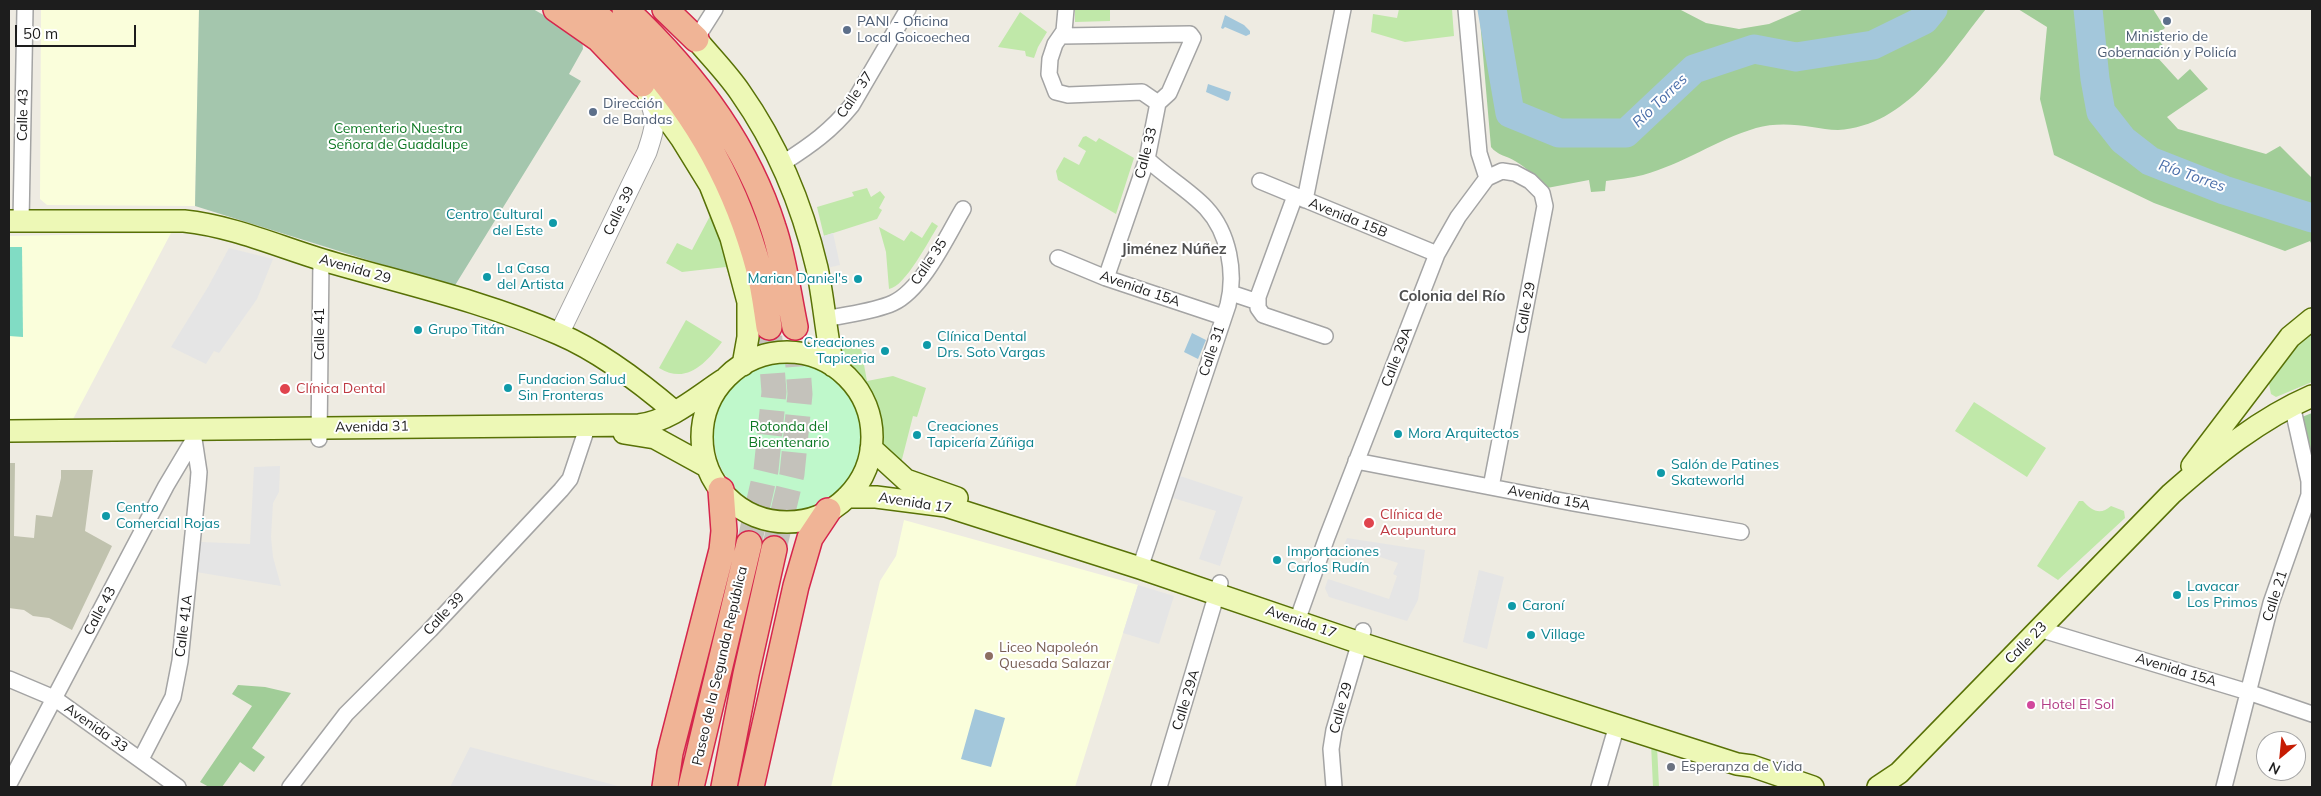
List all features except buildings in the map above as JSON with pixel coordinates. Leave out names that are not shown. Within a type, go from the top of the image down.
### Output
[{"type":"highway","points":[[556,9],[599,39],[642,84]]},
{"type":"highway","points":[[589,9],[643,57],[672,92],[704,140],[730,185],[759,272],[769,327]]},
{"type":"highway","points":[[625,9],[655,37],[690,75],[741,152],[774,227],[795,327]]},
{"type":"highway","points":[[665,9],[696,39]]},
{"type":"highway","points":[[665,787],[670,754],[722,550],[724,531],[721,490]]},
{"type":"highway","points":[[751,787],[796,586],[810,538],[838,504]]},
{"type":"highway","name":"Paseo de la Segunda República","points":[[691,787],[749,544]]},
{"type":"highway","name":"Paseo de la Segunda República","points":[[724,787],[746,674],[774,549]]},
{"type":"main road","points":[[696,39],[739,90],[783,163],[797,197],[810,240],[826,319],[833,366]]},
{"type":"main road","points":[[642,84],[681,138],[710,185],[732,238],[748,302],[748,337],[743,365]]},
{"type":"main road","name":"Avenida 29","points":[[15,221],[184,221],[209,224],[492,309],[559,334],[608,362],[647,388],[675,412]]},
{"type":"main road","name":"Calle 23","points":[[2171,494],[2290,337],[2312,319]]},
{"type":"main road","points":[[784,352],[802,354],[818,358],[833,366],[851,382],[864,402],[871,425],[872,448],[863,475],[838,504],[801,521],[771,520],[744,510],[721,490],[706,466],[702,441],[704,419],[711,398],[723,380],[743,365],[768,354],[784,352]]},
{"type":"main road","name":"Avenida 31","points":[[9,441],[160,435],[639,425],[650,423],[675,412],[723,380]]},
{"type":"main road","name":"Calle 23","points":[[1878,787],[1899,773],[2171,494],[2204,465],[2244,435],[2300,401]]},
{"type":"main road","name":"Avenida 31","points":[[9,431],[160,435],[194,439],[319,433],[585,434],[617,432],[655,438],[706,466]]},
{"type":"main road","name":"Avenida 17","points":[[872,448],[899,474],[918,485],[1141,563]]},
{"type":"main road","name":"Avenida 17","points":[[838,504],[876,497],[946,506],[1141,563],[1219,588],[1617,725],[1737,764],[1752,766],[1800,785]]},
{"type":"main road","name":"Avenida 17","points":[[1362,637],[1552,694],[1741,757],[1752,766]]},
{"type":"main road","points":[[1905,787],[1909,762]]},
{"type":"street","name":"Calle 43","points":[[15,221],[25,9]]},
{"type":"street","points":[[696,39],[715,9]]},
{"type":"street","name":"Calle 37","points":[[783,163],[816,142],[852,105],[908,9]]},
{"type":"street","points":[[1066,9],[1064,31],[1055,44],[1050,59],[1049,74],[1056,92],[1068,95],[1142,92],[1158,103]]},
{"type":"street","points":[[1324,336],[1263,315],[1258,308],[1258,297],[1300,198],[1343,9]]},
{"type":"street","points":[[1466,9],[1479,153],[1487,178]]},
{"type":"street","name":"Calle 33","points":[[1062,36],[1190,34],[1193,38],[1169,93],[1158,103],[1147,159],[1106,278]]},
{"type":"street","name":"Calle 39","points":[[559,334],[647,152],[656,127],[654,111],[642,84]]},
{"type":"street","name":"Calle 31","points":[[1141,563],[1231,293],[1232,282],[1228,255],[1214,218],[1196,199],[1147,159]]},
{"type":"street","name":"Calle 29","points":[[1487,178],[1502,172],[1515,173],[1530,180],[1542,193],[1545,206],[1491,487]]},
{"type":"street","name":"Calle 29A","points":[[1299,616],[1356,461],[1437,254],[1458,217],[1487,178]]},
{"type":"street","name":"Avenida 15B","points":[[1260,182],[1437,254]]},
{"type":"street","name":"Calle 35","points":[[826,319],[890,304],[907,292],[927,268],[963,208]]},
{"type":"street","name":"Avenida 15A","points":[[1058,258],[1106,278],[1223,317]]},
{"type":"street","name":"Calle 41","points":[[319,433],[321,259]]},
{"type":"street","points":[[1231,293],[1258,302]]},
{"type":"street","name":"Calle 21","points":[[2224,787],[2271,603],[2309,495],[2300,401]]},
{"type":"street","name":"Calle 39","points":[[290,787],[346,714],[430,630],[561,490],[572,472],[585,434]]},
{"type":"street","name":"Calle 43","points":[[9,784],[166,486],[194,439]]},
{"type":"street","name":"Calle 41A","points":[[141,759],[173,698],[182,641],[198,485],[199,472],[194,439]]},
{"type":"street","name":"Avenida 15A","points":[[1356,461],[1742,532]]},
{"type":"street","points":[[166,486],[180,475],[187,475],[194,479],[198,485]]},
{"type":"street","name":"Calle 29A","points":[[1159,787],[1219,588]]},
{"type":"street","name":"Avenida 15A","points":[[2039,629],[2248,692],[2312,714]]},
{"type":"street","name":"Calle 29","points":[[1334,787],[1331,749],[1334,730],[1362,637]]},
{"type":"street","name":"Avenida 33","points":[[9,680],[54,698],[178,787]]},
{"type":"street","points":[[1598,787],[1617,725]]},
{"type":"shaded area","points":[[41,9],[199,9],[195,206],[47,205],[40,199]]},
{"type":"shaded area","points":[[171,233],[72,421],[9,420],[9,236]]},
{"type":"shaded area","points":[[833,233],[840,265],[827,268],[820,237]]},
{"type":"shaded area","points":[[229,248],[273,259],[257,299],[219,353],[214,351],[206,364],[171,347],[208,287]]},
{"type":"shaded area","points":[[9,463],[15,463],[14,536],[34,538],[36,515],[52,517],[61,478],[61,470],[93,470],[85,531],[112,546],[72,630],[49,618],[33,616],[24,610],[9,608]]},
{"type":"shaded area","points":[[280,466],[279,492],[273,503],[271,537],[273,557],[281,586],[196,572],[201,542],[250,544],[254,467]]},
{"type":"shaded area","points":[[1180,476],[1243,497],[1220,566],[1199,559],[1216,511],[1173,498]]},
{"type":"shaded area","name":"Liceo Napoleón Quesada Salazar","points":[[904,520],[1138,585],[1075,787],[831,787],[880,581],[896,556]]},
{"type":"shaded area","points":[[1347,538],[1425,550],[1418,600],[1407,621],[1329,597],[1325,588],[1328,579],[1389,599],[1397,576],[1393,574],[1398,563],[1344,545]]},
{"type":"shaded area","points":[[1479,570],[1504,577],[1487,649],[1463,642]]},
{"type":"shaded area","points":[[1138,585],[1174,596],[1159,644],[1123,633]]},
{"type":"shaded area","points":[[470,747],[553,769],[622,787],[450,787]]},
{"type":"green space","name":"Cementerio Nuestra Señora de Guadalupe","points":[[199,9],[533,9],[582,37],[583,49],[569,74],[581,81],[454,287],[195,206]]},
{"type":"green space","points":[[1075,9],[1110,9],[1110,21],[1075,22]]},
{"type":"green space","points":[[1399,9],[1452,9],[1454,36],[1405,42],[1371,32],[1373,14],[1397,18]]},
{"type":"green space","points":[[1479,9],[1679,9],[1706,23],[1739,29],[1769,24],[1804,9],[1986,9],[1924,86],[1905,103],[1885,116],[1863,126],[1838,130],[1798,125],[1769,125],[1756,128],[1658,170],[1638,176],[1606,181],[1605,191],[1591,192],[1589,180],[1547,188],[1524,167],[1496,152],[1491,147]]},
{"type":"green space","points":[[2018,9],[2153,9],[2165,28],[2155,36],[2166,49],[2157,57],[2178,80],[2190,69],[2208,89],[2167,117],[2178,129],[2266,154],[2280,146],[2312,178],[2312,245],[2310,241],[2285,251],[2154,203],[2054,155],[2040,99],[2047,27]]},
{"type":"green space","points":[[1020,12],[1047,32],[1034,58],[1026,56],[1025,51],[998,47]]},
{"type":"green space","points":[[1086,136],[1096,142],[1099,138],[1134,158],[1116,214],[1058,180],[1056,171],[1064,157],[1079,165],[1086,151],[1078,146],[1083,137]]},
{"type":"green space","points":[[867,188],[871,197],[880,191],[885,197],[879,208],[882,210],[877,219],[824,236],[817,207],[854,196],[852,192]]},
{"type":"green space","points":[[718,212],[736,274],[729,276],[726,267],[682,272],[666,263],[677,243],[692,250],[710,216]]},
{"type":"green space","points":[[932,222],[938,226],[916,262],[902,280],[889,289],[886,252],[879,227],[904,241],[911,231],[922,238]]},
{"type":"green space","points":[[9,247],[22,247],[23,337],[9,336]]},
{"type":"green space","points":[[686,320],[722,342],[695,369],[687,373],[669,373],[659,368]]},
{"type":"green space","points":[[2312,329],[2312,382],[2276,397],[2271,394],[2268,379]]},
{"type":"green space","points":[[859,338],[867,381],[893,376],[926,388],[917,417],[913,416],[899,471],[874,440],[877,423],[875,406],[868,392],[839,367],[836,343]]},
{"type":"green space","name":"Rotonda del Bicentenario","points":[[789,361],[804,362],[818,367],[842,383],[858,407],[863,421],[863,451],[858,465],[842,489],[818,505],[804,510],[789,511],[774,510],[760,505],[736,489],[720,465],[715,451],[714,436],[715,421],[720,407],[736,383],[760,367],[774,362]]},
{"type":"green space","points":[[1974,402],[2046,448],[2027,477],[1955,431]]},
{"type":"green space","points":[[2312,413],[2312,472],[2302,417]]},
{"type":"green space","points":[[2079,501],[2083,501],[2096,511],[2103,511],[2111,506],[2124,511],[2125,518],[2058,580],[2037,566]]},
{"type":"green space","points":[[238,685],[265,687],[291,693],[252,748],[265,757],[254,772],[240,762],[222,787],[209,787],[200,782],[252,706],[232,694]]},
{"type":"green space","points":[[1651,744],[1657,746],[1659,787],[1653,787]]},
{"type":"water","points":[[1225,15],[1244,25],[1250,31],[1250,34],[1246,36],[1225,27],[1221,28]]},
{"type":"water","points":[[1208,84],[1231,92],[1229,100],[1227,101],[1206,92]]},
{"type":"water","points":[[1192,333],[1206,340],[1198,359],[1184,352]]},
{"type":"water","points":[[975,709],[1005,718],[991,767],[961,759]]},
{"type":"waterway","name":"Río Torres","points":[[1492,9],[1510,113],[1559,133],[1626,133],[1694,69],[1754,49],[1796,57],[1873,45],[1924,20],[1933,9]]},
{"type":"waterway","name":"Río Torres","points":[[2088,9],[2095,79],[2101,112],[2123,140],[2150,161],[2224,190],[2312,218]]},
{"type":"tunnel","points":[[749,544],[766,470],[774,392],[769,327]]},
{"type":"tunnel","points":[[774,549],[792,474],[800,394],[795,327]]},
{"type":"place","name":"Ministerio de Gobernación y Policía","points":[[2167,21]]},
{"type":"place","name":"PANI - Oficina Local Goicoechea","points":[[847,30]]},
{"type":"place","name":"Dirección de Bandas","points":[[593,112]]},
{"type":"place","name":"Centro Cultural del Este","points":[[553,223]]},
{"type":"place","name":"La Casa del Artista","points":[[487,277]]},
{"type":"place","name":"Marian Daniel's","points":[[858,279]]},
{"type":"place","name":"Grupo Titán","points":[[418,330]]},
{"type":"place","name":"Clínica Dental Drs. Soto Vargas","points":[[927,345]]},
{"type":"place","name":"Creaciones Tapiceria","points":[[885,351]]},
{"type":"place","name":"Fundacion Salud Sin Fronteras","points":[[508,388]]},
{"type":"place","name":"Clínica Dental","points":[[285,389]]},
{"type":"place","name":"Mora Arquitectos","points":[[1398,434]]},
{"type":"place","name":"Creaciones Tapicería Zúñiga","points":[[917,435]]},
{"type":"place","name":"Salón de Patines Skateworld","points":[[1661,473]]},
{"type":"place","name":"Centro Comercial Rojas","points":[[106,516]]},
{"type":"place","name":"Clínica de Acupuntura","points":[[1369,523]]},
{"type":"place","name":"Importaciones Carlos Rudín","points":[[1277,560]]},
{"type":"place","name":"Lavacar Los Primos","points":[[2177,595]]},
{"type":"place","name":"Caroní","points":[[1512,606]]},
{"type":"place","name":"Village","points":[[1531,635]]},
{"type":"place","name":"Liceo Napoleón Quesada Salazar","points":[[989,656]]},
{"type":"place","name":"Hotel El Sol","points":[[2031,705]]},
{"type":"place","name":"Esperanza de Vida","points":[[1671,767]]},
{"type":"district","name":"Jiménez Núñez","points":[[1174,249]]},
{"type":"district","name":"Colonia del Río","points":[[1452,296]]}]
